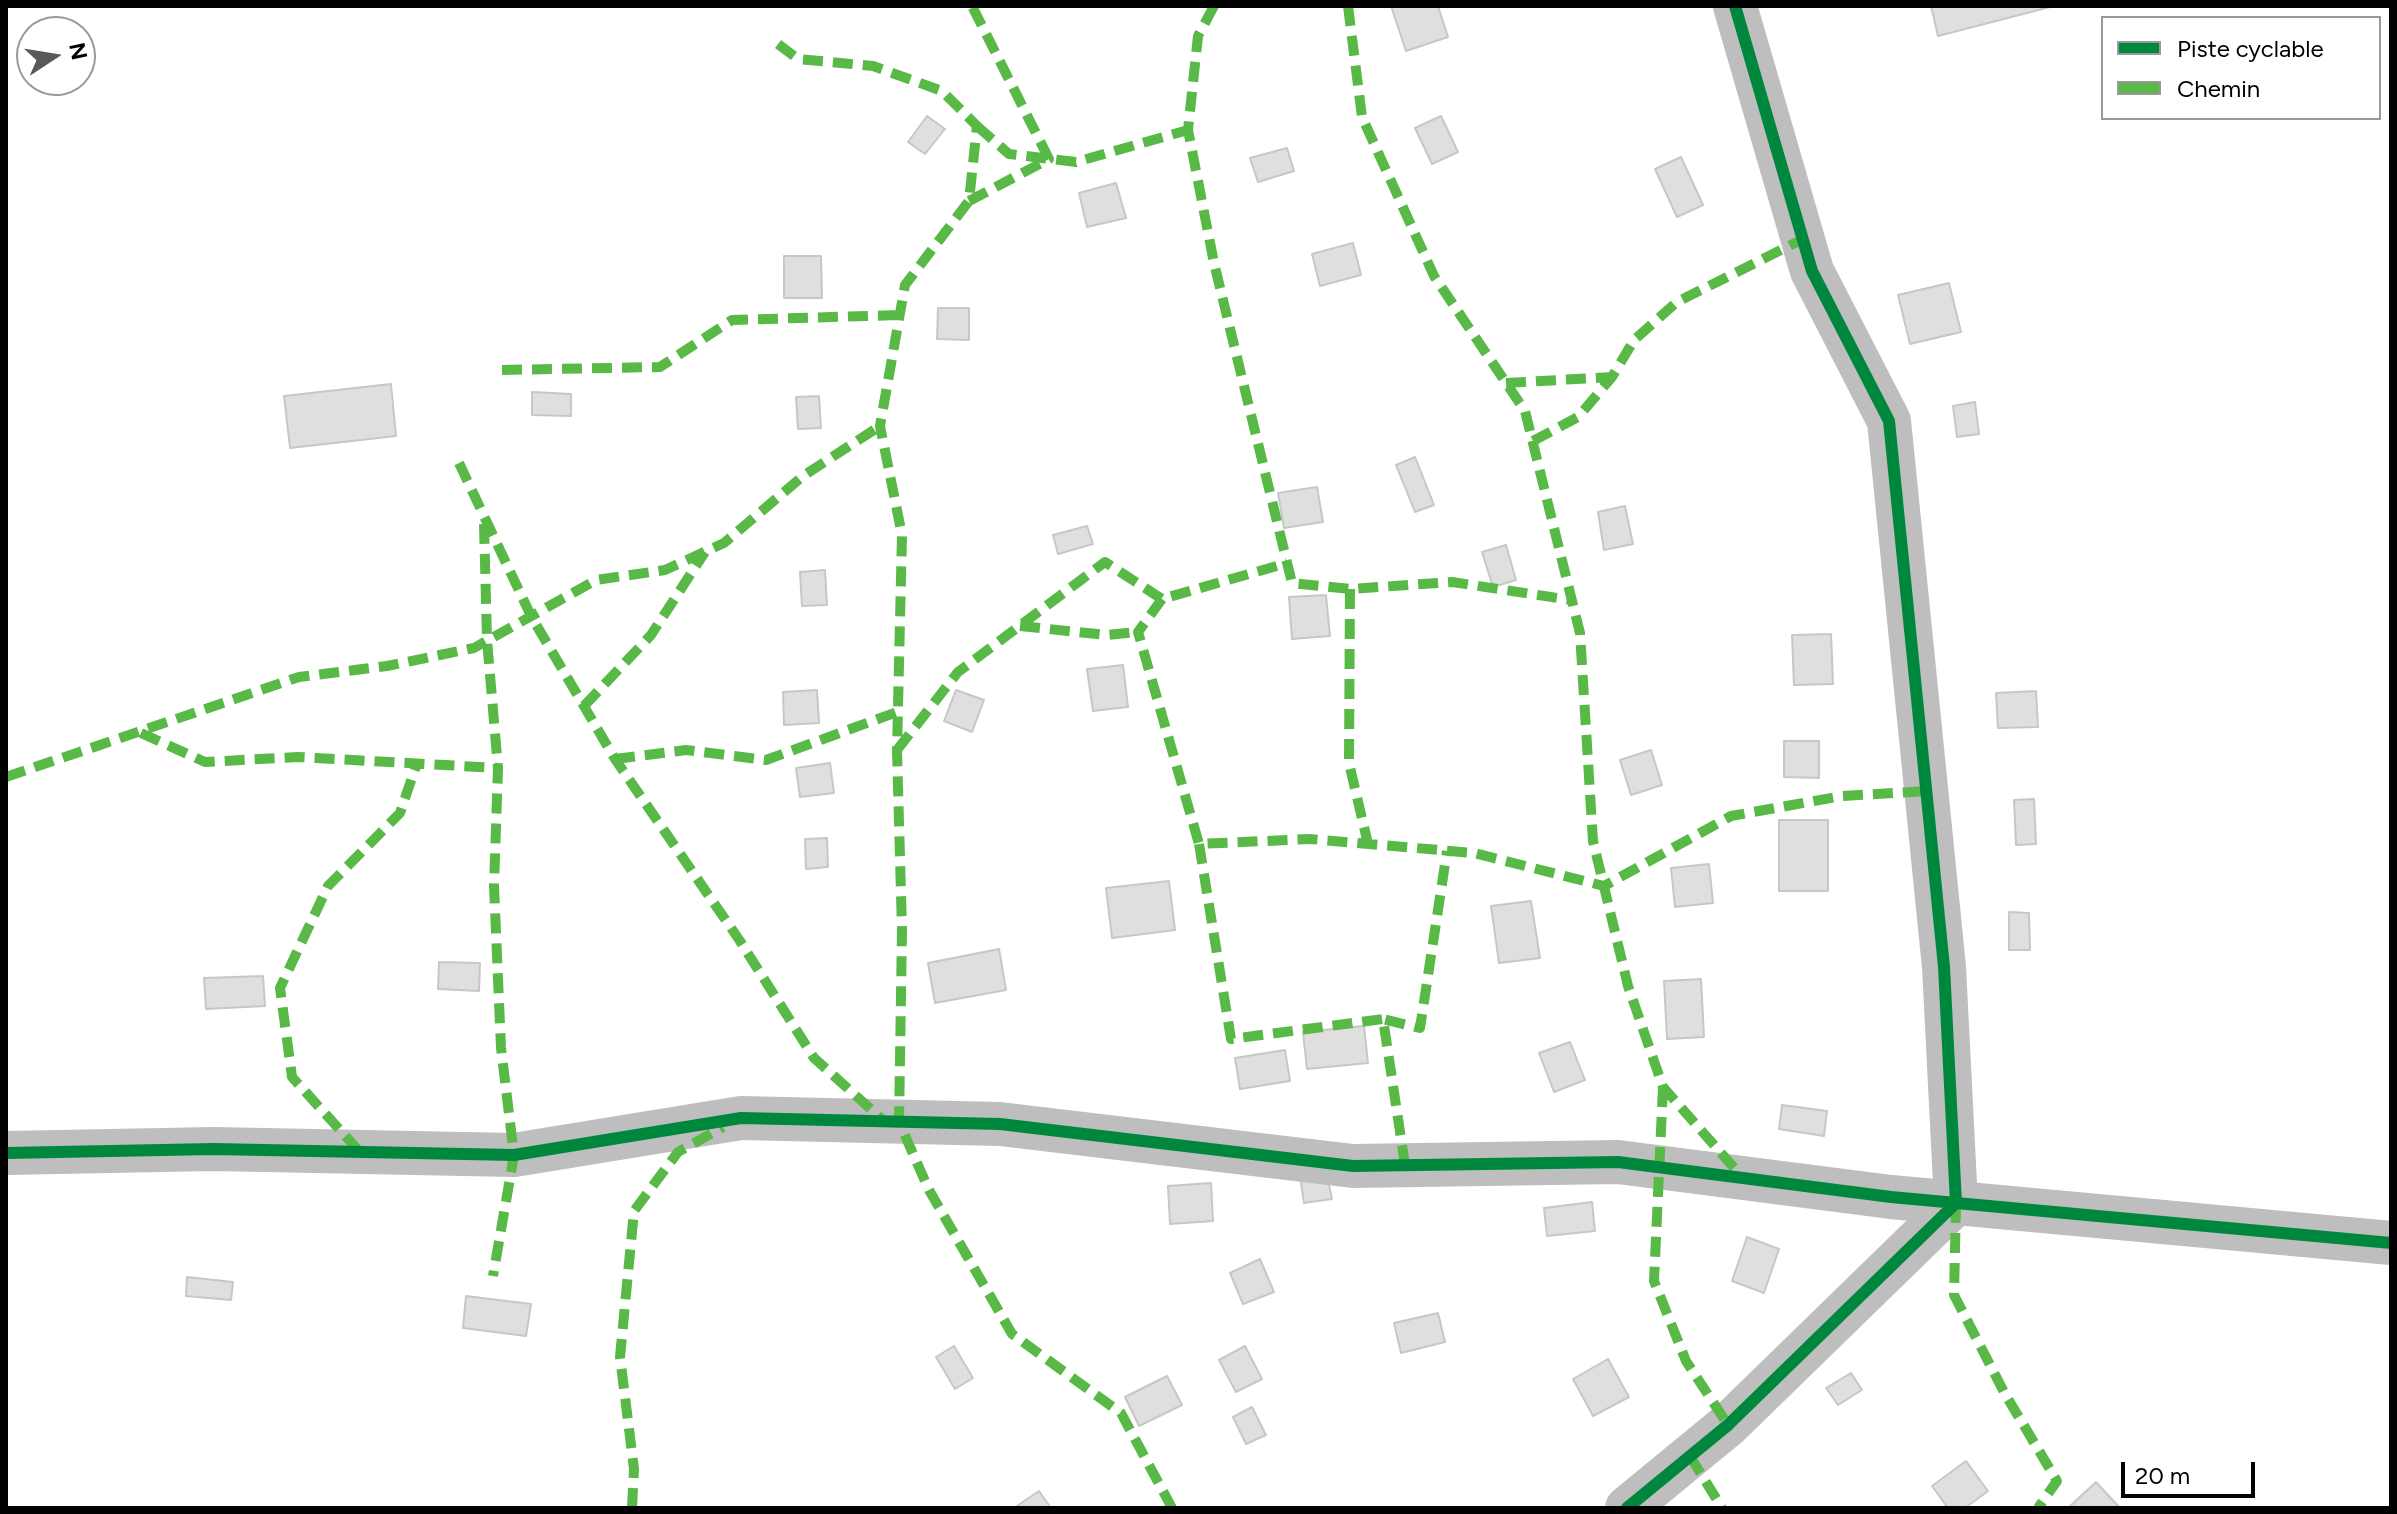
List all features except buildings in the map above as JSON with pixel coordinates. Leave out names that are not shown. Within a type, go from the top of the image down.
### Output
[{"type":"street","points":[[1627,1508],[1728,1425],[1956,1203],[1944,967],[1889,421],[1812,271],[1735,6]]},
{"type":"street","points":[[6,1153],[214,1149],[514,1155],[741,1118],[1000,1124],[1353,1166],[1618,1162],[1956,1203],[2391,1243]]},
{"type":"marked path","points":[[969,201],[1049,159],[972,6]]},
{"type":"marked path","points":[[1214,6],[1198,36],[1188,130],[1214,263],[1292,583],[1350,589],[1452,582],[1571,600]]},
{"type":"marked path","points":[[1348,6],[1362,117],[1434,276],[1525,411],[1580,633],[1593,841],[1628,986],[1663,1087],[1743,1178]]},
{"type":"marked path","points":[[778,44],[798,59],[873,66],[942,91],[977,126],[969,201],[905,285],[880,426],[902,535],[897,750],[902,930],[899,1122],[929,1190],[1012,1334],[1121,1413],[1172,1508]]},
{"type":"marked path","points":[[977,126],[1009,154],[1076,162],[1188,130]]},
{"type":"marked path","points":[[1533,441],[1578,417],[1612,377],[1634,340],[1677,302],[1803,239]]},
{"type":"marked path","points":[[502,370],[660,367],[732,320],[900,315]]},
{"type":"marked path","points":[[1506,383],[1612,377]]},
{"type":"marked path","points":[[6,777],[299,677],[387,666],[474,648],[596,580],[665,570],[724,543],[803,476],[880,426]]},
{"type":"marked path","points":[[459,463],[531,616],[615,759],[740,941],[814,1058],[884,1121]]},
{"type":"marked path","points":[[484,524],[487,640],[498,768],[494,886],[501,1048],[514,1155],[493,1276]]},
{"type":"marked path","points":[[584,706],[651,635],[705,552]]},
{"type":"marked path","points":[[897,750],[958,672],[1105,562],[1162,599],[1287,563]]},
{"type":"marked path","points":[[1350,589],[1349,763],[1368,844]]},
{"type":"marked path","points":[[1162,599],[1138,632],[1199,844],[1310,839],[1474,853],[1604,886],[1731,816],[1842,796],[1927,791]]},
{"type":"marked path","points":[[1020,626],[1106,635],[1138,632]]},
{"type":"marked path","points":[[615,759],[686,750],[766,760],[897,712]]},
{"type":"marked path","points":[[141,733],[205,762],[298,757],[498,768]]},
{"type":"marked path","points":[[359,1151],[292,1077],[280,988],[328,886],[400,813],[417,763]]},
{"type":"marked path","points":[[1199,844],[1231,1039],[1383,1019]]},
{"type":"marked path","points":[[1405,1165],[1383,1019],[1420,1028],[1447,851]]},
{"type":"marked path","points":[[1663,1087],[1654,1281],[1686,1361],[1728,1425]]},
{"type":"marked path","points":[[632,1508],[634,1469],[620,1357],[634,1211],[678,1152],[723,1127]]},
{"type":"marked path","points":[[1956,1203],[1954,1295],[2005,1394],[2057,1481],[2038,1508]]},
{"type":"marked path","points":[[1690,1456],[1722,1508]]},
{"type":"cycle path","points":[[1627,1508],[1728,1425],[1956,1203],[1944,967],[1889,421],[1812,271],[1735,6]]},
{"type":"cycle path","points":[[6,1153],[214,1149],[514,1155],[741,1118],[1000,1124],[1353,1166],[1618,1162],[1891,1197],[2391,1243]]}]
